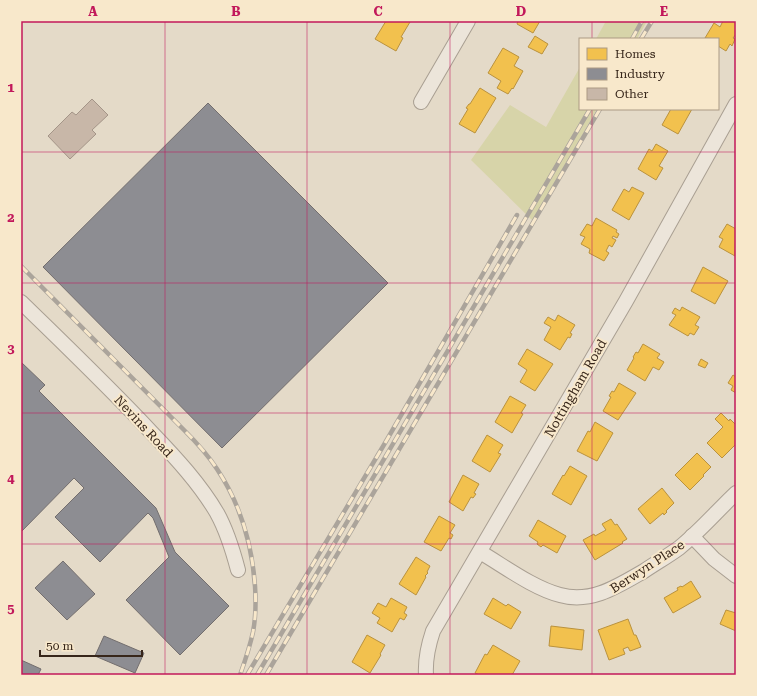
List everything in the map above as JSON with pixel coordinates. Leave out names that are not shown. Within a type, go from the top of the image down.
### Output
[{"type":"street","points":[[422,102],[468,21]]},
{"type":"street","name":"Nottingham Road","points":[[426,675],[425,662],[433,631],[626,301],[736,104]]},
{"type":"street","name":"Nevins Road","points":[[21,302],[136,416],[189,474],[205,494],[218,514],[227,534],[238,570]]},
{"type":"street","name":"Berwyn Place","points":[[480,552],[548,591],[561,596],[576,598],[592,597],[620,585],[664,558],[692,536],[736,493]]},
{"type":"street","points":[[692,536],[714,559],[736,576]]},
{"type":"shaded area","points":[[606,21],[647,21],[638,38],[597,38]]},
{"type":"shaded area","points":[[579,69],[579,110],[596,110],[533,221],[471,160],[510,105],[546,127]]},
{"type":"building: Homes","points":[[386,21],[410,22],[401,37],[403,38],[396,51],[375,39]]},
{"type":"building: Homes","points":[[518,21],[540,21],[533,33],[517,24]]},
{"type":"building: Homes","points":[[723,21],[736,21],[736,34],[733,38],[735,39],[732,46],[730,44],[726,51],[719,47],[719,38],[705,38],[714,23],[720,27]]},
{"type":"building: Homes","points":[[535,36],[548,44],[542,54],[528,47]]},
{"type":"building: Homes","points":[[503,48],[519,57],[514,66],[523,71],[513,89],[512,88],[508,94],[497,88],[501,81],[488,73]]},
{"type":"building: Homes","points":[[480,88],[496,98],[475,133],[459,124],[468,109],[466,108]]},
{"type":"building: Homes","points":[[670,110],[691,110],[678,134],[662,125]]},
{"type":"building: Homes","points":[[656,144],[668,151],[659,166],[663,168],[656,180],[638,169],[649,149],[652,151]]},
{"type":"building: Homes","points":[[632,187],[644,193],[629,220],[612,210],[624,189],[629,192]]},
{"type":"building: Homes","points":[[596,218],[617,230],[616,232],[619,234],[617,238],[613,236],[612,238],[616,240],[612,247],[609,245],[606,251],[609,253],[604,261],[589,253],[590,249],[581,244],[585,237],[580,235],[587,224],[592,226]]},
{"type":"building: Homes","points":[[727,224],[736,229],[735,256],[719,247],[723,239],[719,237]]},
{"type":"building: Homes","points":[[703,267],[728,281],[715,304],[691,291]]},
{"type":"building: Homes","points":[[682,307],[700,317],[695,325],[699,327],[694,335],[690,333],[688,336],[669,325],[676,315],[672,313],[675,308],[680,311]]},
{"type":"building: Homes","points":[[558,315],[575,325],[570,333],[572,334],[570,338],[568,337],[560,350],[544,340],[551,327],[544,323],[548,317],[555,321]]},
{"type":"building: Homes","points":[[643,344],[660,354],[657,358],[664,362],[659,370],[653,367],[645,381],[627,370],[636,352],[638,353]]},
{"type":"building: Homes","points":[[527,349],[553,364],[535,391],[520,382],[527,370],[518,364]]},
{"type":"building: Homes","points":[[701,359],[708,363],[705,368],[698,365]]},
{"type":"building: Homes","points":[[733,375],[736,377],[736,393],[731,390],[733,386],[728,383]]},
{"type":"building: Homes","points":[[619,383],[636,393],[618,420],[603,411],[611,397],[609,396],[612,391],[614,392]]},
{"type":"building: Homes","points":[[510,396],[526,405],[521,413],[523,414],[512,433],[495,422]]},
{"type":"building: Homes","points":[[721,413],[729,421],[730,419],[736,425],[736,444],[722,458],[707,443],[723,427],[715,419]]},
{"type":"building: Homes","points":[[595,422],[613,433],[597,461],[577,451],[588,431],[590,432]]},
{"type":"building: Homes","points":[[487,435],[503,445],[498,453],[501,454],[490,472],[472,461]]},
{"type":"building: Homes","points":[[697,453],[711,467],[690,490],[675,475]]},
{"type":"building: Homes","points":[[570,466],[587,476],[571,505],[552,494]]},
{"type":"building: Homes","points":[[463,475],[479,484],[474,493],[476,494],[473,498],[471,497],[463,511],[449,502]]},
{"type":"building: Homes","points":[[662,488],[674,503],[664,515],[663,513],[650,524],[638,509]]},
{"type":"building: Homes","points":[[439,516],[455,525],[450,533],[453,535],[451,539],[449,538],[441,551],[424,542]]},
{"type":"building: Homes","points":[[611,519],[615,525],[617,524],[627,539],[595,560],[583,540],[606,530],[602,524]]},
{"type":"building: Homes","points":[[538,520],[566,536],[557,553],[543,545],[541,547],[537,544],[538,542],[529,536]]},
{"type":"building: Homes","points":[[416,557],[430,566],[427,572],[428,573],[416,595],[399,584]]},
{"type":"building: Homes","points":[[691,581],[701,597],[673,613],[664,598],[678,590],[677,588],[682,587]]},
{"type":"building: Homes","points":[[391,598],[407,607],[404,613],[407,615],[404,620],[400,618],[392,632],[377,623],[380,618],[372,613],[378,603],[386,607]]},
{"type":"building: Homes","points":[[493,598],[506,606],[508,604],[521,612],[511,629],[484,614]]},
{"type":"building: Homes","points":[[726,610],[736,613],[736,631],[720,624]]},
{"type":"building: Homes","points":[[628,619],[634,635],[636,635],[641,647],[630,651],[628,647],[623,649],[625,654],[609,660],[598,630]]},
{"type":"building: Homes","points":[[551,626],[584,630],[582,650],[549,646]]},
{"type":"building: Homes","points":[[367,635],[385,645],[370,673],[352,662]]},
{"type":"building: Homes","points":[[493,645],[520,661],[512,675],[479,675],[475,673],[485,654],[487,655]]},
{"type":"building: Industry","points":[[208,103],[388,283],[222,448],[43,267]]},
{"type":"building: Industry","points":[[21,362],[45,385],[39,391],[156,508],[175,552],[229,606],[180,655],[126,600],[169,557],[153,518],[148,513],[100,562],[55,517],[84,488],[74,478],[21,532]]},
{"type":"building: Industry","points":[[63,561],[95,594],[67,620],[35,588]]},
{"type":"building: Industry","points":[[104,636],[144,653],[135,673],[95,656]]},
{"type":"building: Industry","points":[[21,660],[41,669],[38,675],[21,675]]},
{"type":"building: Other","points":[[92,99],[108,115],[92,130],[96,134],[70,159],[48,136],[72,112],[76,115]]},
{"type":"railway","points":[[633,38],[642,21]]},
{"type":"railway","points":[[642,38],[652,21]]},
{"type":"railway","points":[[257,675],[589,110]]},
{"type":"railway","points":[[266,675],[599,110]]},
{"type":"railway","points":[[247,675],[385,443],[517,215]]},
{"type":"railway","points":[[21,266],[193,439],[217,469],[233,497],[248,540],[255,586],[256,609],[253,632],[240,675]]}]
